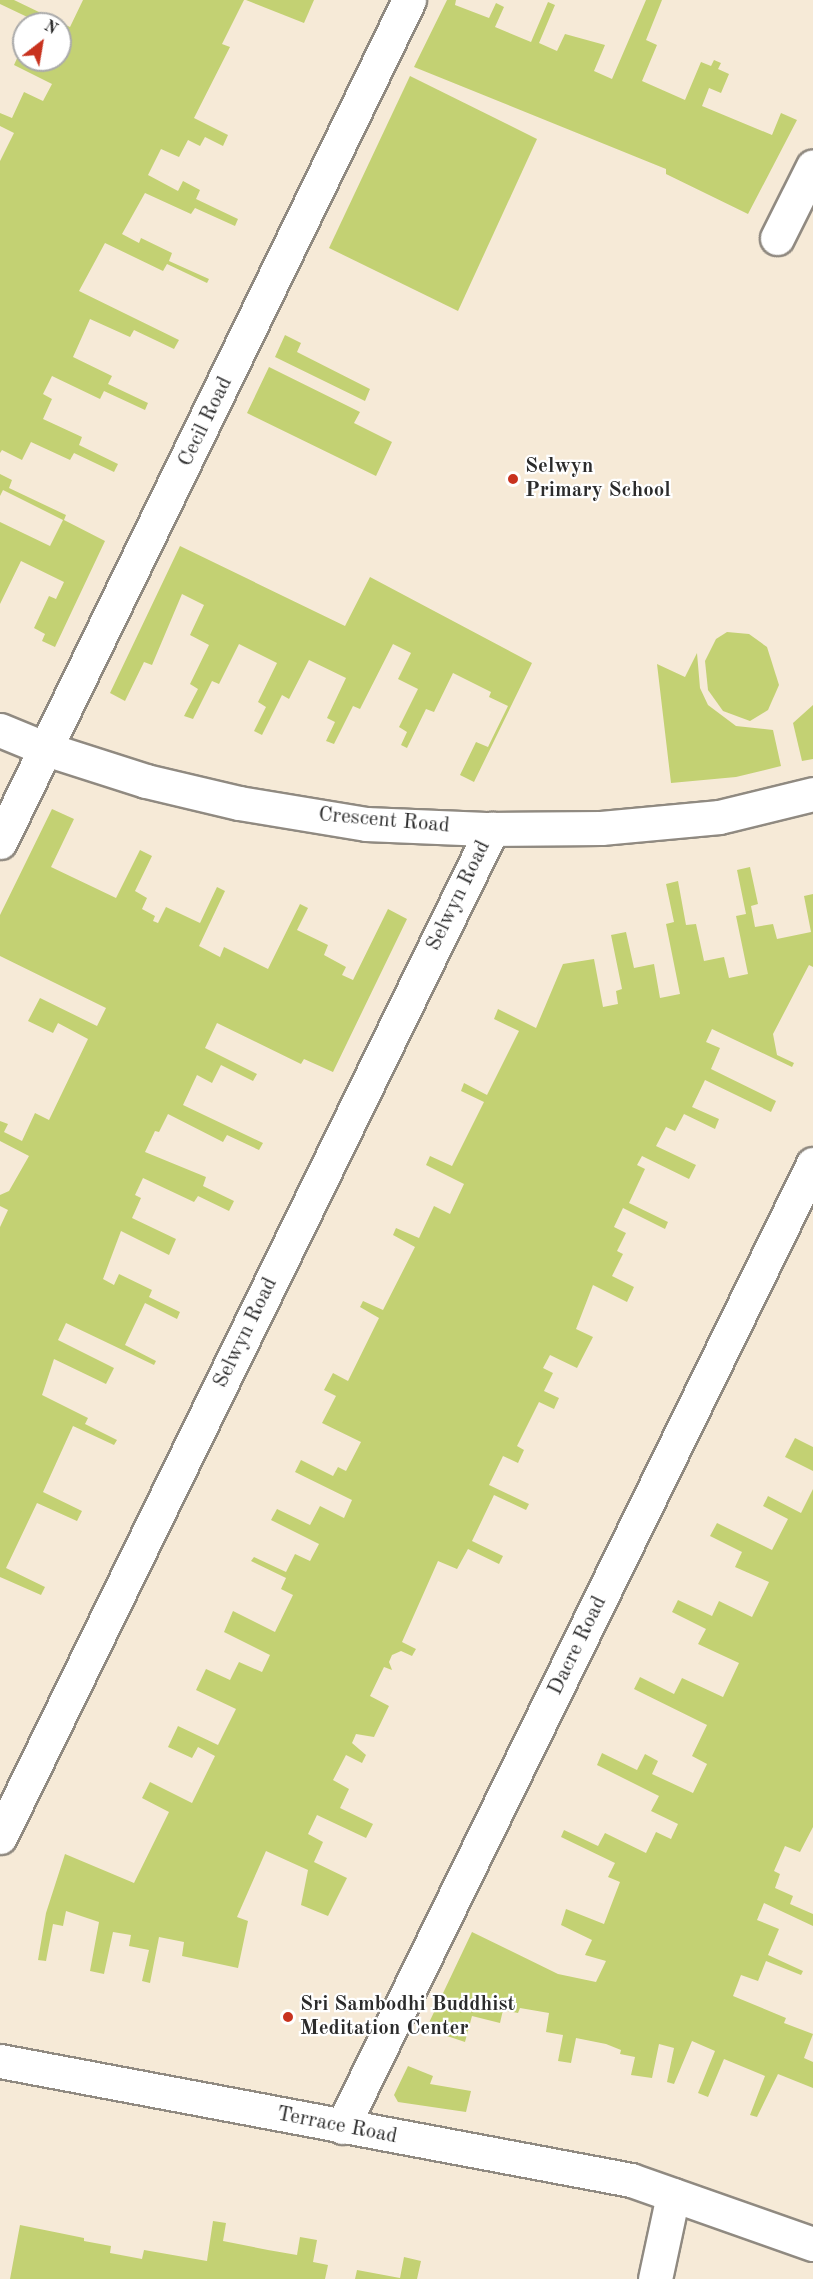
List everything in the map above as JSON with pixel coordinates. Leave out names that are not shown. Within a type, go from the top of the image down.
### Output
[{"type":"street","name":"Cecil Road","points":[[0,842],[409,0]]},
{"type":"street","points":[[777,238],[813,166]]},
{"type":"street","name":"Crescent Road","points":[[0,730],[46,749],[146,781],[240,803],[366,824],[492,829],[601,828],[719,817],[813,794]]},
{"type":"street","name":"Selwyn Road","points":[[0,1837],[492,829]]},
{"type":"street","name":"Dacre Road","points":[[342,2127],[813,1164]]},
{"type":"street","name":"Terrace Road","points":[[0,2061],[631,2180],[673,2195],[810,2234]]},
{"type":"street","points":[[656,2279],[673,2195]]},
{"type":"green space","points":[[0,0],[14,0],[39,12],[17,12],[0,4]]},
{"type":"green space","points":[[83,0],[244,0],[222,44],[230,47],[194,118],[228,135],[223,146],[205,137],[200,146],[188,140],[179,157],[161,149],[148,175],[178,191],[183,181],[200,190],[196,199],[238,219],[235,226],[195,208],[191,214],[145,193],[122,234],[139,243],[141,238],[172,253],[169,261],[209,279],[207,283],[167,264],[163,271],[105,243],[79,291],[179,340],[174,349],[134,330],[130,337],[90,319],[73,357],[112,376],[108,384],[148,403],[145,410],[104,391],[100,399],[52,376],[43,394],[52,399],[43,419],[82,437],[79,445],[118,464],[114,472],[74,453],[70,460],[31,442],[22,460],[2,450],[0,453],[0,161],[14,133],[0,126],[0,113],[12,118],[24,92],[43,101],[52,84],[28,72],[72,72],[72,23]]},
{"type":"green space","points":[[246,0],[314,0],[304,23]]},
{"type":"green space","points":[[447,0],[456,0],[455,5],[489,18],[496,3],[504,7],[495,27],[531,42],[548,2],[555,5],[539,43],[557,51],[565,34],[605,45],[594,71],[612,79],[646,0],[662,0],[646,40],[657,45],[642,81],[685,100],[701,62],[711,66],[714,60],[721,63],[718,69],[729,74],[721,93],[709,88],[702,106],[772,135],[781,113],[797,120],[748,214],[666,174],[666,169],[414,67]]},
{"type":"green space","points":[[410,76],[537,139],[458,311],[329,248]]},
{"type":"green space","points":[[285,335],[301,343],[297,352],[370,389],[365,401],[275,357]]},
{"type":"green space","points":[[269,367],[360,412],[354,423],[392,442],[376,476],[247,413]]},
{"type":"green space","points":[[0,474],[12,480],[9,488],[66,515],[64,520],[105,541],[55,647],[42,641],[45,634],[34,628],[49,596],[56,599],[64,582],[21,561],[0,604],[0,522],[50,546],[63,520],[3,490],[0,496]]},
{"type":"green space","points":[[180,546],[345,626],[370,577],[532,663],[474,782],[460,775],[476,742],[488,747],[508,706],[489,697],[491,692],[453,673],[434,712],[426,709],[407,748],[401,745],[407,732],[399,727],[418,689],[398,679],[411,653],[393,644],[360,709],[353,706],[334,744],[326,741],[335,722],[327,718],[346,678],[309,660],[289,699],[282,695],[262,735],[254,731],[266,707],[258,702],[277,663],[239,644],[219,684],[212,681],[193,719],[184,716],[198,689],[190,684],[209,645],[190,635],[204,605],[182,594],[152,665],[144,662],[125,701],[110,693]]},
{"type":"green space","points":[[727,632],[749,634],[767,647],[779,685],[768,710],[750,721],[723,711],[708,690],[705,661],[716,639]]},
{"type":"green space","points":[[697,653],[700,688],[708,705],[736,726],[773,730],[781,766],[736,777],[671,783],[657,664],[685,677]]},
{"type":"green space","points":[[813,705],[813,759],[802,761],[793,723]]},
{"type":"green space","points":[[52,809],[74,819],[51,867],[116,898],[140,850],[152,856],[135,891],[147,898],[142,909],[155,916],[153,921],[158,923],[166,907],[200,923],[217,887],[225,891],[199,946],[220,957],[224,947],[268,969],[300,904],[308,908],[297,930],[328,945],[324,955],[346,967],[342,975],[353,980],[388,909],[407,919],[333,1072],[304,1059],[301,1064],[217,1023],[205,1048],[257,1074],[253,1081],[221,1065],[212,1083],[197,1075],[183,1105],[263,1143],[259,1150],[227,1135],[223,1142],[168,1114],[159,1132],[155,1131],[145,1152],[206,1177],[203,1186],[234,1201],[229,1211],[198,1196],[194,1202],[143,1178],[135,1195],[141,1198],[132,1218],[176,1239],[169,1255],[121,1231],[103,1279],[114,1285],[119,1274],[152,1290],[149,1297],[180,1312],[177,1319],[145,1303],[125,1345],[156,1361],[154,1365],[66,1323],[58,1340],[114,1368],[106,1384],[54,1359],[42,1395],[88,1418],[85,1424],[117,1440],[114,1445],[73,1426],[43,1492],[82,1511],[77,1521],[37,1503],[6,1568],[45,1587],[41,1595],[0,1577],[0,1227],[8,1210],[0,1206],[0,1195],[9,1191],[29,1156],[0,1141],[0,1121],[8,1124],[4,1132],[22,1141],[35,1113],[49,1120],[88,1039],[58,1023],[53,1033],[28,1021],[40,998],[97,1026],[106,1008],[0,956],[0,915]]},
{"type":"green space","points":[[750,867],[758,904],[751,906],[755,927],[773,924],[777,939],[811,932],[804,896],[813,894],[813,967],[809,965],[773,1034],[777,1055],[794,1063],[792,1067],[712,1029],[706,1042],[720,1048],[711,1069],[776,1101],[771,1112],[705,1080],[692,1107],[719,1119],[715,1129],[684,1114],[675,1131],[666,1127],[656,1146],[696,1165],[689,1179],[642,1156],[637,1165],[645,1169],[629,1203],[668,1222],[665,1229],[623,1208],[614,1227],[626,1233],[617,1251],[623,1254],[612,1276],[634,1287],[627,1302],[593,1285],[576,1329],[593,1337],[577,1368],[550,1355],[543,1368],[553,1373],[544,1391],[559,1398],[554,1409],[539,1402],[517,1446],[524,1450],[518,1463],[503,1456],[489,1485],[529,1504],[526,1510],[494,1495],[472,1541],[503,1556],[499,1564],[468,1549],[457,1569],[438,1561],[402,1642],[416,1649],[412,1656],[401,1651],[392,1655],[389,1662],[392,1670],[384,1667],[370,1696],[389,1706],[374,1737],[356,1734],[352,1743],[366,1755],[362,1763],[346,1755],[333,1780],[349,1789],[340,1808],[373,1824],[366,1838],[317,1815],[308,1834],[323,1842],[314,1862],[347,1878],[328,1916],[301,1905],[308,1870],[266,1851],[237,1917],[248,1921],[238,1968],[182,1956],[184,1942],[159,1937],[150,1983],[142,1981],[149,1950],[129,1946],[131,1935],[113,1932],[104,1974],[90,1971],[99,1922],[66,1911],[63,1926],[53,1924],[46,1961],[38,1960],[46,1913],[65,1854],[134,1883],[169,1812],[142,1798],[150,1782],[192,1803],[215,1756],[198,1747],[192,1758],[168,1747],[178,1726],[218,1745],[236,1709],[196,1690],[206,1669],[230,1680],[239,1662],[262,1672],[270,1655],[224,1632],[233,1611],[275,1632],[293,1595],[281,1589],[286,1578],[251,1561],[254,1557],[286,1572],[295,1554],[310,1561],[319,1544],[271,1520],[277,1509],[310,1525],[320,1506],[344,1518],[352,1500],[295,1472],[301,1460],[333,1476],[338,1467],[346,1471],[361,1442],[322,1423],[336,1396],[324,1390],[333,1373],[348,1381],[379,1318],[360,1307],[363,1301],[383,1310],[415,1247],[393,1235],[396,1228],[419,1238],[434,1206],[450,1214],[464,1184],[426,1165],[430,1156],[452,1166],[484,1102],[461,1091],[464,1083],[487,1095],[519,1031],[494,1019],[498,1009],[536,1028],[563,964],[594,959],[603,1007],[618,1004],[616,991],[622,989],[611,935],[626,932],[634,968],[654,964],[660,998],[680,994],[666,924],[674,922],[666,884],[678,881],[686,925],[696,924],[704,961],[724,957],[729,978],[748,974],[736,916],[746,914],[737,870]]},
{"type":"green space","points":[[795,1438],[813,1447],[813,1471],[785,1457]]},
{"type":"green space","points":[[813,1489],[813,1827],[800,1852],[785,1846],[774,1871],[780,1874],[775,1888],[793,1896],[790,1904],[813,1914],[813,1926],[764,1903],[757,1920],[779,1929],[768,1955],[803,1971],[801,1975],[766,1961],[758,1981],[741,1975],[733,1996],[786,2018],[784,2023],[813,2034],[804,2058],[813,2062],[813,2088],[778,2074],[757,2117],[750,2115],[765,2076],[724,2059],[708,2097],[698,2093],[715,2051],[692,2041],[674,2084],[667,2082],[674,2048],[659,2044],[652,2078],[631,2075],[635,2057],[620,2054],[621,2050],[606,2044],[576,2038],[571,2063],[558,2061],[563,2035],[546,2032],[549,2013],[520,2008],[518,2013],[503,2010],[500,2023],[472,2016],[465,2042],[426,2029],[472,1932],[558,1974],[596,1982],[606,1961],[585,1955],[592,1940],[561,1925],[566,1909],[604,1924],[620,1882],[608,1877],[615,1863],[561,1837],[564,1830],[598,1846],[605,1833],[646,1853],[656,1832],[671,1839],[678,1824],[651,1811],[659,1796],[597,1765],[602,1753],[637,1770],[645,1754],[658,1761],[652,1774],[693,1793],[707,1764],[692,1756],[707,1725],[634,1689],[640,1677],[674,1694],[682,1678],[723,1697],[739,1663],[698,1644],[706,1629],[672,1612],[678,1600],[712,1616],[719,1601],[752,1617],[769,1582],[735,1567],[742,1552],[710,1536],[717,1523],[772,1550],[788,1519],[763,1506],[768,1496],[801,1513]]},
{"type":"green space","points":[[408,2066],[433,2076],[430,2084],[471,2091],[466,2112],[398,2102],[394,2095]]},
{"type":"green space","points":[[213,2221],[226,2223],[223,2241],[268,2250],[297,2255],[300,2237],[317,2240],[313,2262],[328,2265],[325,2279],[10,2279],[20,2225],[111,2246],[110,2253],[142,2259],[144,2250],[207,2261]]},
{"type":"green space","points":[[404,2257],[421,2261],[417,2279],[355,2279],[357,2270],[400,2278]]},
{"type":"place","name":"Selwyn Primary School","points":[[513,479]]},
{"type":"place","name":"Sri Sambodhi Buddhist Meditation Center","points":[[288,2017]]}]
